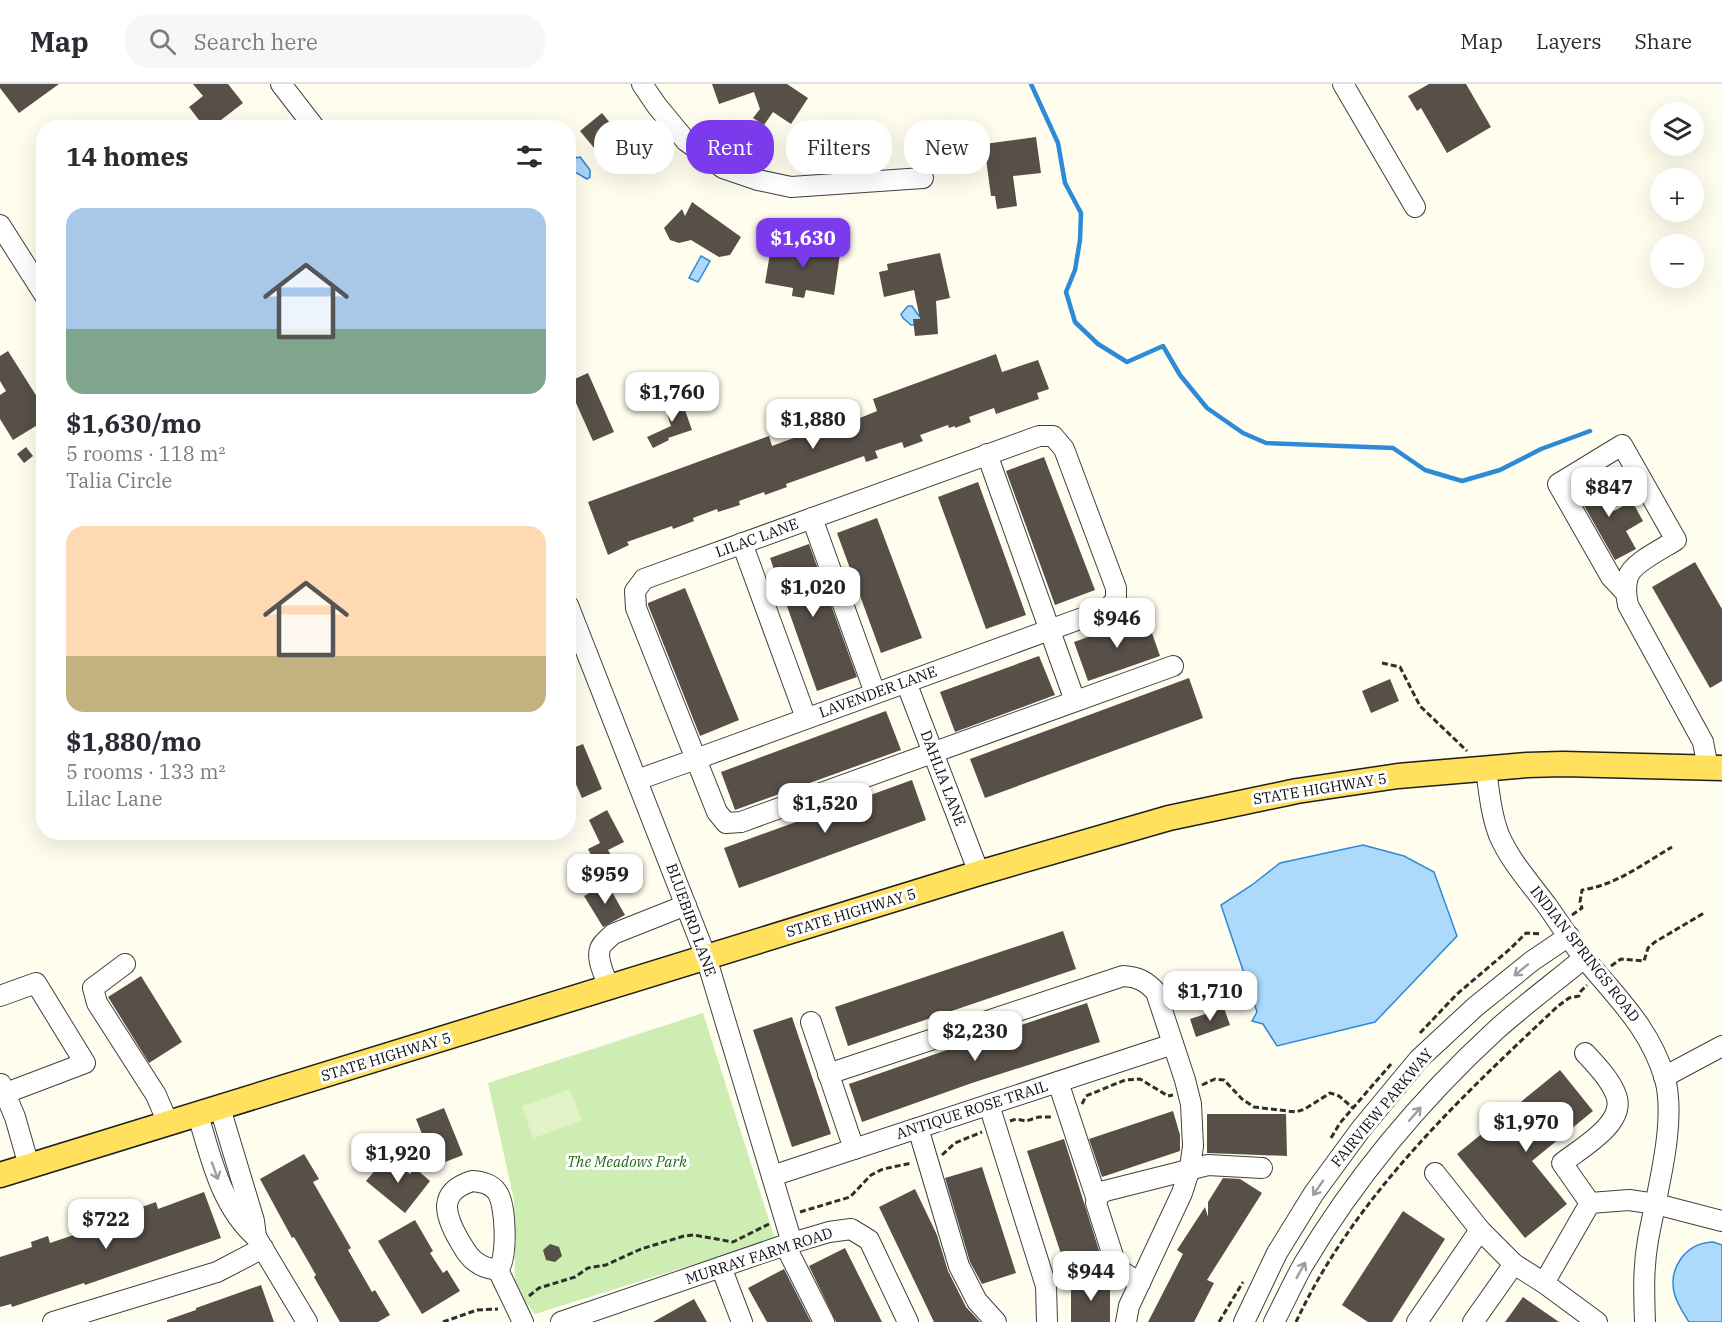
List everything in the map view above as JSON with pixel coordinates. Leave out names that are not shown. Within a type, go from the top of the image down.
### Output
[{"type":"main road","name":"STATE HIGHWAY 5","points":[[0,1175],[979,873],[1169,818],[1297,791],[1398,776],[1563,764],[1715,768]]},
{"type":"street","points":[[281,84],[309,120]]},
{"type":"street","points":[[642,84],[686,141],[723,168],[758,180],[791,187],[923,178]]},
{"type":"street","points":[[1343,84],[1415,207]]},
{"type":"street","points":[[0,225],[36,281]]},
{"type":"street","name":"LILAC LANE","points":[[696,759],[636,608],[634,591],[644,579],[987,454],[1039,436],[1053,436],[1064,448],[1116,588],[1116,600]]},
{"type":"street","points":[[1626,593],[1611,577],[1558,484],[1622,445],[1676,540],[1641,562],[1628,574],[1626,593],[1628,605],[1647,643],[1704,742],[1715,768]]},
{"type":"street","points":[[987,454],[1075,701]]},
{"type":"street","points":[[812,518],[875,693]]},
{"type":"street","points":[[742,543],[806,718]]},
{"type":"street","name":"LAVENDER LANE","points":[[637,780],[1107,609],[1116,600]]},
{"type":"street","name":"BLUEBIRD LANE","points":[[576,625],[706,957],[784,1216],[789,1244],[824,1322]]},
{"type":"street","points":[[696,759],[717,813],[726,823],[741,822],[1173,666]]},
{"type":"street","name":"DAHLIA LANE","points":[[906,682],[979,873]]},
{"type":"street","name":"INDIAN SPRINGS ROAD","points":[[1486,769],[1491,810],[1500,836],[1520,869],[1584,958],[1632,1012],[1653,1050],[1664,1077],[1670,1113],[1643,1280],[1645,1322]]},
{"type":"street","points":[[609,988],[600,961],[600,949],[604,942],[613,934],[686,905]]},
{"type":"street","name":"FAIRVIEW PARKWAY","points":[[1244,1322],[1278,1253],[1314,1192],[1361,1129],[1419,1059],[1475,1007],[1532,961],[1569,936]]},
{"type":"street","name":"FAIRVIEW PARKWAY","points":[[1274,1322],[1308,1257],[1338,1209],[1376,1158],[1443,1082],[1497,1029],[1584,958]]},
{"type":"street","points":[[125,964],[93,988],[97,1003],[156,1095],[168,1123]]},
{"type":"street","points":[[828,1074],[1123,976],[1136,977],[1147,982],[1156,992],[1188,1091],[1193,1123],[1193,1146],[1190,1167],[1182,1193],[1129,1306],[1126,1322]]},
{"type":"street","points":[[0,996],[36,983],[85,1063],[3,1088],[29,1166]]},
{"type":"street","points":[[811,1022],[854,1149]]},
{"type":"street","name":"ANTIQUE ROSE TRAIL","points":[[772,1176],[1173,1044]]},
{"type":"street","points":[[1664,1077],[1722,1046]]},
{"type":"street","points":[[1585,1053],[1616,1095],[1619,1111],[1612,1123],[1562,1163],[1590,1203]]},
{"type":"street","points":[[1058,1082],[1115,1262],[1121,1271],[1140,1283]]},
{"type":"street","points":[[989,1104],[1046,1286],[1047,1322]]},
{"type":"street","points":[[209,1111],[215,1171],[226,1197],[244,1226],[259,1242],[307,1322]]},
{"type":"street","points":[[918,1128],[959,1266],[977,1301],[996,1322]]},
{"type":"street","points":[[1097,1200],[1105,1191],[1190,1167],[1208,1165],[1262,1168]]},
{"type":"street","points":[[1435,1173],[1480,1230],[1514,1264],[1597,1322]]},
{"type":"street","points":[[1590,1203],[1629,1200],[1656,1203],[1722,1221]]},
{"type":"street","points":[[1544,1283],[1590,1203]]},
{"type":"street","name":"MURRAY FARM ROAD","points":[[561,1322],[789,1244],[829,1232],[851,1229],[869,1240],[908,1322]]},
{"type":"street","points":[[1417,1322],[1480,1230]]},
{"type":"street","points":[[53,1322],[217,1272],[259,1242]]},
{"type":"street","points":[[1473,1322],[1514,1264]]},
{"type":"street","points":[[721,1267],[742,1322]]},
{"type":"street","points":[[498,1270],[519,1313]]},
{"type":"path","points":[[1382,663],[1400,667],[1420,706],[1486,769]]},
{"type":"path","points":[[1296,1322],[1353,1224],[1444,1115],[1558,1006],[1569,998],[1579,996],[1581,991],[1621,959],[1644,961],[1648,948],[1655,942],[1704,913]]},
{"type":"path","points":[[443,1322],[477,1310],[498,1309],[519,1313],[539,1288],[575,1277],[588,1268],[606,1265],[641,1250],[694,1235],[733,1242],[784,1216],[850,1197],[871,1175],[884,1169],[944,1154],[955,1143],[1016,1119],[1026,1121],[1079,1111],[1086,1096],[1125,1080],[1140,1079],[1168,1096],[1188,1091],[1215,1078],[1224,1080],[1242,1100],[1254,1107],[1296,1112],[1330,1093],[1340,1096],[1353,1108]]},
{"type":"green space","name":"The Meadows Park","points":[[703,1013],[775,1239],[535,1314],[515,1289],[514,1200],[488,1083]]},
{"type":"green space","points":[[570,1089],[582,1121],[533,1138],[522,1106]]},
{"type":"water","points":[[576,157],[580,157],[590,170],[590,177],[587,179],[577,173]]},
{"type":"water","points":[[701,256],[710,261],[698,282],[689,278]]},
{"type":"water","points":[[908,306],[912,306],[919,316],[930,311],[911,325],[901,314]]},
{"type":"water","points":[[1363,845],[1404,856],[1434,872],[1457,936],[1375,1022],[1277,1046],[1263,1024],[1252,1021],[1257,1012],[1221,905],[1280,863]]},
{"type":"water","points":[[1713,1242],[1722,1245],[1722,1322],[1689,1322],[1675,1296],[1673,1286],[1676,1267],[1687,1252],[1694,1247]]},
{"type":"building","points":[[0,84],[59,84],[19,113],[0,88]]},
{"type":"building","points":[[193,84],[228,84],[243,103],[221,120],[199,120],[189,107],[203,96]]},
{"type":"building","points":[[712,84],[787,84],[808,98],[794,120],[786,121],[773,112],[767,120],[753,118],[760,109],[754,92],[719,104]]},
{"type":"building","points":[[1429,84],[1466,84],[1491,127],[1447,153],[1421,108],[1417,111],[1408,96]]},
{"type":"building","points":[[602,113],[608,120],[594,120],[594,148],[580,131]]},
{"type":"building","points":[[1036,137],[1041,173],[1013,176],[1017,206],[997,209],[995,196],[991,196],[988,174],[990,174],[990,143]]},
{"type":"building","points":[[692,202],[741,237],[730,255],[719,257],[691,240],[679,243],[670,240],[664,228],[682,209],[685,216]]},
{"type":"building","points":[[772,242],[840,254],[834,295],[806,290],[804,298],[792,296],[793,288],[765,283]]},
{"type":"building","points":[[940,253],[950,298],[936,301],[938,334],[915,336],[913,319],[920,319],[914,290],[884,297],[879,272],[888,270],[887,264]]},
{"type":"building","points":[[8,351],[36,395],[36,426],[13,440],[0,419],[0,395],[6,391],[0,381],[0,356]]},
{"type":"building","points":[[996,354],[1002,372],[1038,360],[1049,389],[1037,393],[1039,399],[996,414],[994,408],[969,417],[971,422],[955,428],[955,426],[949,428],[948,425],[920,435],[923,441],[904,448],[902,442],[875,451],[878,458],[866,462],[864,456],[786,484],[787,487],[765,495],[764,492],[739,501],[740,505],[718,512],[717,509],[673,529],[672,526],[627,542],[629,545],[608,555],[588,502],[769,436],[772,446],[807,433],[809,437],[835,428],[833,423],[853,416],[855,420],[877,411],[873,399]]},
{"type":"building","points":[[588,373],[614,432],[593,441],[576,403],[576,378]]},
{"type":"building","points":[[680,396],[692,430],[668,438],[669,440],[653,448],[647,437],[671,426],[663,402]]},
{"type":"building","points":[[26,447],[33,456],[24,463],[17,454]]},
{"type":"building","points":[[1044,457],[1095,590],[1055,605],[1006,471]]},
{"type":"building","points":[[1595,476],[1614,511],[1632,501],[1643,521],[1626,531],[1636,549],[1615,560],[1574,488]]},
{"type":"building","points":[[978,482],[1026,615],[986,629],[938,497]]},
{"type":"building","points":[[877,518],[922,638],[881,653],[837,533]]},
{"type":"building","points":[[809,544],[857,677],[817,691],[770,558]]},
{"type":"building","points":[[1695,562],[1722,609],[1722,681],[1710,688],[1652,587]]},
{"type":"building","points":[[685,588],[739,720],[700,736],[648,605],[648,603]]},
{"type":"building","points":[[1146,616],[1160,656],[1088,681],[1074,642]]},
{"type":"building","points":[[1039,656],[1055,695],[955,732],[940,692]]},
{"type":"building","points":[[1189,678],[1203,718],[985,798],[970,759]]},
{"type":"building","points":[[1390,679],[1399,701],[1371,713],[1362,691]]},
{"type":"building","points":[[886,711],[901,750],[735,810],[721,772]]},
{"type":"building","points":[[583,744],[602,789],[582,798],[576,784],[576,747]]},
{"type":"building","points":[[912,780],[926,820],[739,888],[724,848]]},
{"type":"building","points":[[607,810],[624,842],[608,850],[612,857],[596,865],[588,849],[600,843],[589,820]]},
{"type":"building","points":[[607,883],[625,915],[603,927],[584,896]]},
{"type":"building","points":[[1063,931],[1076,969],[848,1046],[835,1007]]},
{"type":"building","points":[[141,976],[182,1042],[149,1063],[108,997]]},
{"type":"building","points":[[1087,1003],[1100,1042],[972,1083],[862,1122],[849,1084]]},
{"type":"building","points":[[1224,1008],[1230,1025],[1196,1037],[1190,1019]]},
{"type":"building","points":[[792,1017],[831,1134],[792,1147],[753,1030]]},
{"type":"building","points":[[1560,1070],[1593,1111],[1532,1161],[1567,1204],[1525,1238],[1457,1154]]},
{"type":"building","points":[[444,1108],[463,1155],[435,1166],[416,1119]]},
{"type":"building","points":[[1173,1111],[1180,1135],[1180,1151],[1102,1177],[1089,1139]]},
{"type":"building","points":[[1207,1114],[1286,1114],[1287,1156],[1207,1153]]},
{"type":"building","points":[[1064,1139],[1102,1260],[1067,1272],[1027,1151]]},
{"type":"building","points":[[304,1154],[319,1179],[313,1182],[351,1248],[348,1250],[372,1292],[375,1290],[390,1315],[378,1322],[340,1322],[314,1277],[316,1275],[294,1237],[292,1238],[260,1179]]},
{"type":"building","points":[[387,1156],[410,1174],[415,1168],[430,1181],[405,1213],[366,1181]]},
{"type":"building","points":[[982,1167],[1016,1273],[982,1284],[970,1262],[945,1178]]},
{"type":"building","points":[[1223,1178],[1240,1179],[1262,1193],[1207,1280],[1214,1283],[1194,1322],[1148,1322],[1183,1254],[1177,1250],[1205,1207],[1208,1217],[1208,1202]]},
{"type":"building","points":[[915,1189],[937,1235],[948,1271],[966,1307],[980,1322],[934,1322],[879,1207]]},
{"type":"building","points":[[204,1192],[221,1238],[85,1285],[84,1283],[12,1307],[11,1304],[0,1307],[0,1257],[32,1247],[31,1242],[48,1236],[50,1243],[141,1212],[139,1208],[156,1202],[158,1209]]},
{"type":"building","points":[[1403,1211],[1445,1239],[1392,1322],[1368,1322],[1342,1305]]},
{"type":"building","points":[[415,1220],[433,1251],[430,1253],[443,1273],[447,1270],[460,1291],[422,1314],[378,1241]]},
{"type":"building","points":[[550,1244],[559,1247],[562,1256],[555,1262],[546,1260],[543,1250]]},
{"type":"building","points":[[845,1248],[882,1322],[836,1322],[809,1266]]},
{"type":"building","points":[[784,1269],[811,1322],[767,1322],[748,1288]]},
{"type":"building","points":[[1110,1282],[1110,1322],[1071,1322],[1071,1283]]},
{"type":"building","points":[[261,1285],[274,1322],[167,1322],[167,1320],[196,1310],[196,1308]]},
{"type":"building","points":[[1523,1297],[1559,1322],[1505,1322]]},
{"type":"building","points":[[694,1299],[707,1322],[653,1322]]},
{"type":"waterway","points":[[1031,84],[1058,143],[1065,183],[1081,213],[1080,240],[1075,270],[1066,292],[1075,322],[1098,344],[1127,362],[1163,346],[1180,375],[1207,408],[1243,433],[1266,443],[1393,448],[1425,470],[1462,481],[1500,470],[1541,449],[1590,431]]}]
